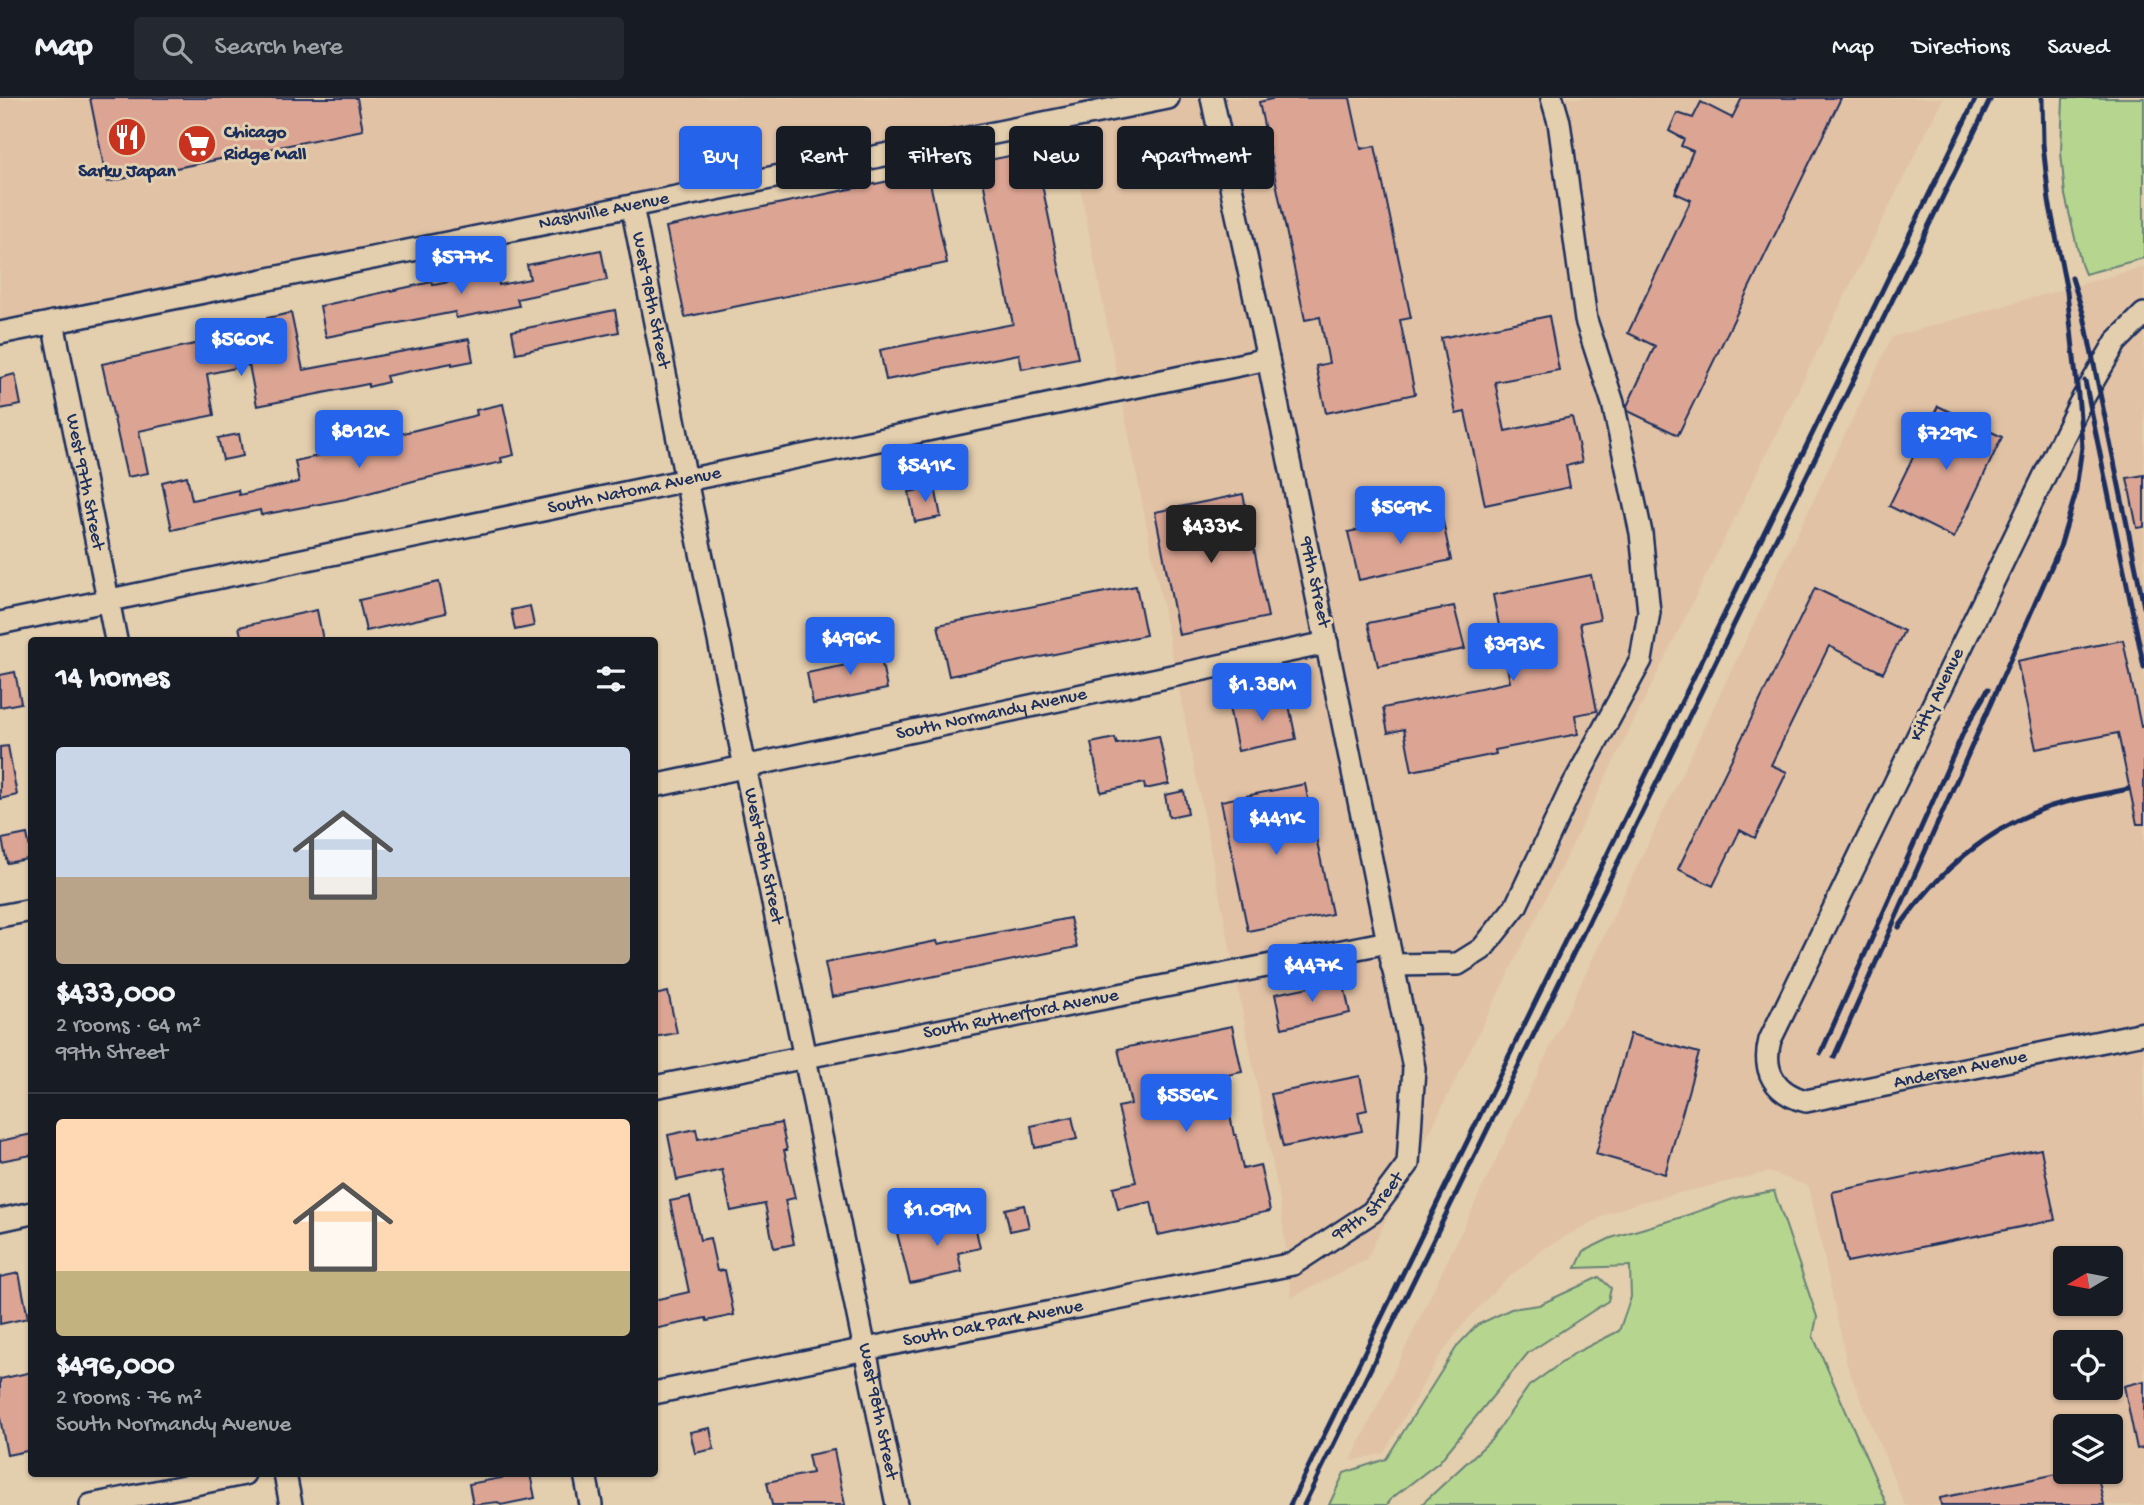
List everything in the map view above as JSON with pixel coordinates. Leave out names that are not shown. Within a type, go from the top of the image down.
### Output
[{"type":"street","name":"Nashville Avenue","points":[[0,333],[1168,98]]},
{"type":"street","name":"99th Street","points":[[1212,98],[1414,1068],[1408,1164],[1372,1212],[1293,1264]]},
{"type":"street","points":[[1392,965],[1458,964],[1482,949],[1516,906],[1570,791],[1641,660],[1649,612],[1641,533],[1613,403],[1586,320],[1559,122],[1552,98]]},
{"type":"street","name":"West 98th Street","points":[[632,206],[897,1505]]},
{"type":"street","name":"Kitty Avenue","points":[[1780,1088],[1768,1068],[1770,1040],[2079,405],[2116,342],[2144,314]]},
{"type":"street","name":"West 97th Street","points":[[53,322],[115,637]]},
{"type":"street","name":"South Natoma Avenue","points":[[0,623],[1268,359]]},
{"type":"street","name":"South Normandy Avenue","points":[[658,785],[1327,643]]},
{"type":"street","points":[[0,916],[28,911]]},
{"type":"street","name":"South Rutherford Avenue","points":[[658,1086],[1388,942]]},
{"type":"street","name":"Andersen Avenue","points":[[1780,1088],[1793,1098],[1806,1101],[1820,1099],[2144,1033]]},
{"type":"street","points":[[0,1220],[28,1214]]},
{"type":"street","name":"South Oak Park Avenue","points":[[658,1392],[1293,1264]]},
{"type":"street","points":[[91,1505],[229,1477]]},
{"type":"street","points":[[286,1477],[291,1505]]},
{"type":"street","points":[[586,1477],[591,1505]]},
{"type":"shaded area","points":[[0,98],[1943,98],[1366,1260],[1292,1297],[1280,1201],[1080,189],[1103,189],[1103,126],[1068,126],[1065,111],[990,126],[885,126],[885,147],[871,150],[871,126],[776,126],[776,169],[762,172],[762,126],[679,126],[679,188],[0,324]]},
{"type":"shaded area","points":[[2144,267],[2144,1505],[1905,1505],[1848,1368],[1809,1186],[1769,1172],[1640,1202],[1609,1213],[1546,1247],[1502,1283],[1464,1323],[1437,1360],[1384,1453],[1351,1461],[1892,337]]},
{"type":"green space","points":[[2063,98],[2144,98],[2144,258],[2085,274],[2065,195],[2061,152]]},
{"type":"green space","points":[[1774,1191],[1817,1317],[1813,1336],[1887,1505],[1421,1505],[1491,1440],[1529,1386],[1575,1353],[1619,1331],[1631,1297],[1630,1266],[1576,1268],[1584,1251],[1611,1238],[1739,1197]]},
{"type":"green space","points":[[1599,1277],[1611,1288],[1608,1301],[1528,1353],[1439,1462],[1392,1498],[1387,1505],[1329,1505],[1344,1473],[1386,1459],[1458,1345],[1477,1325],[1511,1309],[1539,1305]]},
{"type":"building","name":"Chicago Ridge Mall","points":[[90,98],[357,98],[363,130],[107,182]]},
{"type":"building","points":[[1276,98],[1350,98],[1361,149],[1375,146],[1411,318],[1400,320],[1415,394],[1326,413],[1316,366],[1329,363],[1320,317],[1305,320],[1274,173],[1274,126],[1264,126],[1259,102]]},
{"type":"building","points":[[1742,98],[1841,98],[1678,435],[1628,411],[1627,406],[1655,346],[1628,333],[1691,200],[1675,193],[1693,151],[1681,146],[1684,139],[1669,131],[1677,113],[1693,118],[1701,102],[1732,118]]},
{"type":"building","points":[[1009,156],[1009,189],[1043,189],[1078,358],[1022,369],[1019,354],[886,380],[880,350],[1013,324],[985,189],[995,189],[995,159]]},
{"type":"building","points":[[885,182],[885,189],[931,189],[947,263],[685,317],[666,227],[850,189],[871,189],[871,185]]},
{"type":"building","points":[[601,250],[607,280],[517,299],[519,306],[456,318],[455,312],[326,337],[320,306],[432,282],[433,285],[497,273],[499,285],[530,279],[527,265]]},
{"type":"building","points":[[615,310],[619,332],[516,353],[512,331]]},
{"type":"building","points":[[291,313],[303,370],[469,339],[473,361],[386,376],[388,382],[368,387],[368,384],[257,406],[249,365],[207,374],[214,415],[139,431],[148,473],[127,477],[102,364],[223,338],[222,333],[268,324],[267,318]]},
{"type":"building","points":[[1549,316],[1559,370],[1495,382],[1505,431],[1572,417],[1582,462],[1566,466],[1570,487],[1485,505],[1465,412],[1456,414],[1441,338]]},
{"type":"building","points":[[15,374],[21,405],[0,409],[0,378]]},
{"type":"building","points":[[503,404],[514,455],[501,458],[502,462],[417,480],[346,499],[261,515],[260,510],[172,530],[162,482],[187,476],[192,500],[238,490],[239,495],[299,482],[295,461],[477,415],[476,410]]},
{"type":"building","points":[[1938,406],[2002,437],[1954,538],[1889,506]]},
{"type":"building","points":[[239,434],[243,456],[223,460],[218,438]]},
{"type":"building","points":[[2144,475],[2144,527],[2137,528],[2127,478]]},
{"type":"building","points":[[935,487],[941,517],[915,522],[909,492]]},
{"type":"building","points":[[1243,494],[1268,617],[1179,635],[1155,512]]},
{"type":"building","points":[[1441,512],[1451,560],[1359,580],[1348,532]]},
{"type":"building","points":[[1591,575],[1600,619],[1580,623],[1597,711],[1575,715],[1578,734],[1495,750],[1496,754],[1412,771],[1404,729],[1388,733],[1383,708],[1510,682],[1493,595]]},
{"type":"building","points":[[439,582],[446,613],[366,631],[359,600]]},
{"type":"building","points":[[1136,586],[1146,635],[949,676],[938,625]]},
{"type":"building","points":[[1815,588],[1904,631],[1883,673],[1829,646],[1771,765],[1787,772],[1755,838],[1740,830],[1713,886],[1678,869]]},
{"type":"building","points":[[530,606],[534,626],[515,630],[511,610]]},
{"type":"building","points":[[1454,606],[1465,649],[1378,666],[1368,623]]},
{"type":"building","points":[[317,610],[322,637],[241,637],[239,627]]},
{"type":"building","points":[[2123,640],[2141,727],[2144,726],[2144,824],[2137,824],[2118,733],[2036,749],[2017,661]]},
{"type":"building","points":[[878,643],[887,689],[813,704],[807,673],[856,663],[853,648]]},
{"type":"building","points":[[15,672],[21,703],[0,707],[0,675]]},
{"type":"building","points":[[1287,695],[1296,739],[1238,751],[1229,707]]},
{"type":"building","points":[[1159,736],[1169,784],[1145,789],[1144,783],[1101,792],[1091,743],[1115,738],[1117,744]]},
{"type":"building","points":[[8,746],[17,795],[0,799],[0,747]]},
{"type":"building","points":[[1305,784],[1332,914],[1248,931],[1221,801]]},
{"type":"building","points":[[1184,791],[1188,813],[1169,817],[1165,795]]},
{"type":"building","points":[[27,834],[28,859],[7,863],[2,839]]},
{"type":"building","points":[[1070,918],[1077,947],[832,997],[825,963]]},
{"type":"building","points":[[1343,980],[1350,1013],[1282,1028],[1275,994]]},
{"type":"building","points":[[668,992],[677,1033],[658,1036],[658,994]]},
{"type":"building","points":[[1232,1026],[1242,1072],[1222,1076],[1234,1135],[1243,1169],[1260,1165],[1270,1211],[1158,1235],[1151,1202],[1118,1209],[1113,1187],[1136,1182],[1118,1107],[1131,1104],[1118,1049]]},
{"type":"building","points":[[1630,1034],[1699,1053],[1665,1174],[1596,1154]]},
{"type":"building","points":[[1360,1076],[1367,1110],[1358,1112],[1362,1131],[1283,1147],[1271,1094]]},
{"type":"building","points":[[1072,1117],[1077,1139],[1035,1148],[1031,1126]]},
{"type":"building","points":[[781,1123],[795,1198],[785,1200],[794,1244],[774,1248],[765,1204],[731,1211],[722,1170],[677,1180],[668,1135],[696,1129],[698,1139]]},
{"type":"building","points":[[28,1135],[28,1156],[0,1161],[0,1141]]},
{"type":"building","points":[[2041,1149],[2055,1220],[1847,1262],[1832,1192]]},
{"type":"building","points":[[690,1197],[700,1240],[710,1238],[717,1271],[725,1270],[734,1315],[658,1328],[658,1299],[689,1292],[670,1201]]},
{"type":"building","points":[[1024,1205],[1029,1227],[1010,1231],[1005,1209]]},
{"type":"building","points":[[973,1216],[980,1248],[958,1253],[962,1272],[910,1283],[897,1233]]},
{"type":"building","points":[[19,1273],[28,1318],[0,1324],[0,1277]]},
{"type":"building","points":[[28,1373],[28,1451],[7,1455],[0,1418],[0,1379]]},
{"type":"building","points":[[2144,1381],[2144,1448],[2137,1449],[2124,1386]]},
{"type":"building","points":[[710,1428],[714,1449],[695,1453],[690,1432]]},
{"type":"building","points":[[834,1450],[845,1505],[772,1505],[767,1482],[812,1473],[808,1455]]},
{"type":"building","points":[[2053,1475],[2053,1484],[2100,1484],[2104,1505],[1941,1505],[1940,1498]]},
{"type":"building","points":[[506,1477],[531,1477],[535,1498],[501,1505],[498,1502],[473,1505],[469,1484]]},
{"type":"railway","points":[[1290,1505],[1976,98]]},
{"type":"railway","points":[[1304,1505],[1991,98]]},
{"type":"railway","points":[[1834,1057],[2060,547],[2075,496],[2082,447],[2079,405],[2067,292],[2049,201],[2043,144],[2042,98]]},
{"type":"railway","points":[[2072,278],[2084,316],[2144,607]]},
{"type":"railway","points":[[2085,381],[2144,667]]},
{"type":"railway","points":[[1821,1053],[1964,731],[1988,689]]},
{"type":"railway","points":[[1899,927],[1945,873],[1962,857],[2000,830],[2043,809],[2128,789]]},
{"type":"place","name":"Sarku Japan","points":[[127,137]]},
{"type":"place","name":"Chicago Ridge Mall","points":[[197,144]]}]
